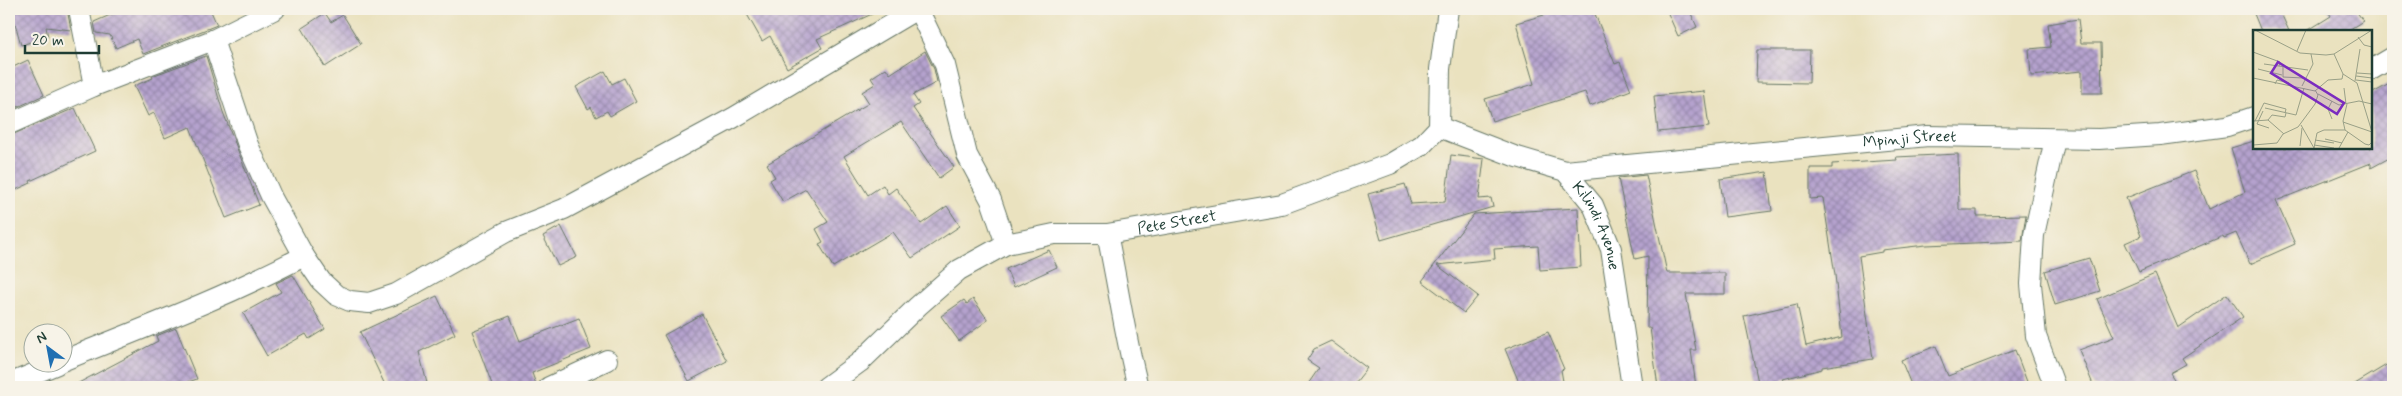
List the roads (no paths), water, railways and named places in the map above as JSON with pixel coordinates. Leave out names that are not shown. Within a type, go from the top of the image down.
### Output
[{"type":"street","points":[[79,9],[94,86]]},
{"type":"street","points":[[9,124],[94,86],[213,40],[276,9]]},
{"type":"street","points":[[213,40],[248,145],[272,198],[304,256],[322,281],[336,295],[350,301],[369,303],[396,294],[506,232],[564,209],[733,118],[918,9],[946,64],[967,155],[991,200],[1006,244]]},
{"type":"street","points":[[1439,127],[1440,69],[1448,9]]},
{"type":"street","points":[[2372,69],[2393,57]]},
{"type":"street","name":"Mpinji Street","points":[[1565,171],[1928,136],[2099,139],[2160,135],[2227,126],[2253,117]]},
{"type":"street","name":"Pete Street","points":[[826,387],[860,362],[918,306],[959,270],[1006,244],[1054,234],[1107,234],[1282,204],[1390,164],[1422,145],[1439,127]]},
{"type":"street","name":"Kilindi Avenue","points":[[1439,127],[1514,156],[1565,171],[1592,205],[1611,249],[1632,387]]},
{"type":"street","points":[[2055,139],[2034,235],[2031,284],[2036,336],[2055,387]]},
{"type":"street","points":[[1107,234],[1119,289],[1126,338],[1138,387]]},
{"type":"street","points":[[72,357],[247,285],[304,256]]},
{"type":"street","points":[[548,387],[607,360]]},
{"type":"street","points":[[9,384],[33,374]]}]
